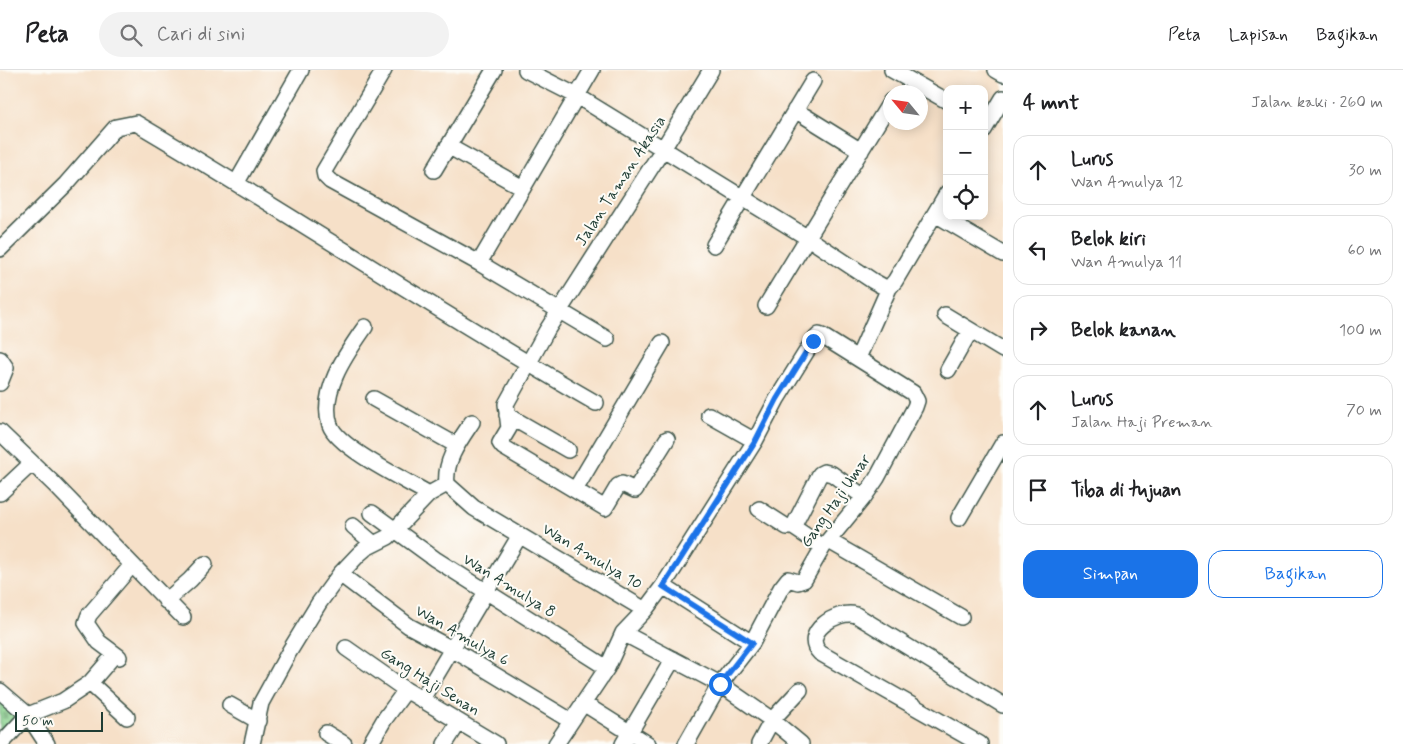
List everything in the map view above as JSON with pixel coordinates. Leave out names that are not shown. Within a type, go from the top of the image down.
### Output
[{"type":"street","points":[[237,182],[301,70]]},
{"type":"street","points":[[384,70],[324,171],[325,176],[479,263],[607,339]]},
{"type":"street","points":[[434,170],[494,70]]},
{"type":"street","points":[[526,70],[577,96],[808,238],[884,287],[885,299]]},
{"type":"street","points":[[479,263],[592,70]]},
{"type":"street","name":"Jalan Taman Akasia","points":[[575,490],[500,444],[509,428],[505,411],[506,404],[559,311],[663,149],[711,70]]},
{"type":"street","points":[[996,70],[1003,74]]},
{"type":"street","points":[[898,74],[943,99]]},
{"type":"street","points":[[714,245],[813,81]]},
{"type":"street","points":[[988,120],[1003,98]]},
{"type":"street","points":[[795,110],[861,151]]},
{"type":"street","points":[[766,306],[883,113]]},
{"type":"street","points":[[0,249],[66,184],[116,127],[136,123],[237,182],[528,364],[596,403]]},
{"type":"street","points":[[448,146],[523,188]]},
{"type":"street","points":[[556,744],[607,668],[623,633],[645,610],[663,586],[755,442],[777,399],[815,337],[822,336],[858,358],[885,299],[943,200]]},
{"type":"street","points":[[935,214],[1003,254]]},
{"type":"street","points":[[945,316],[1003,350]]},
{"type":"street","points":[[365,327],[348,352],[334,378],[328,398],[330,426],[336,435],[367,459],[430,494]]},
{"type":"street","points":[[948,370],[970,331]]},
{"type":"street","points":[[662,343],[575,490],[605,508],[618,486],[622,484],[635,490],[667,439]]},
{"type":"street","name":"Gang Haji Umar","points":[[752,643],[781,588],[788,579],[798,582],[804,580],[826,544],[864,497],[877,478],[917,402],[913,393],[858,358]]},
{"type":"street","points":[[0,359],[6,368],[0,383]]},
{"type":"street","points":[[374,399],[456,445]]},
{"type":"street","points":[[507,415],[568,450]]},
{"type":"street","points":[[709,415],[755,442]]},
{"type":"street","points":[[252,744],[261,703],[288,652],[319,604],[340,574],[358,554],[383,540],[430,494],[447,484],[446,473],[456,445],[472,422]]},
{"type":"street","points":[[0,432],[132,565],[166,602],[183,617]]},
{"type":"street","points":[[959,518],[1003,443]]},
{"type":"street","points":[[0,493],[32,463]]},
{"type":"street","points":[[793,527],[820,474],[824,472],[832,474],[864,497]]},
{"type":"street","name":"Wan Amulya 10","points":[[447,484],[474,508],[645,610]]},
{"type":"street","points":[[759,509],[787,527],[793,527],[826,544],[961,617]]},
{"type":"street","name":"Wan Amulya 8","points":[[372,513],[485,592],[607,668]]},
{"type":"street","points":[[353,526],[374,544]]},
{"type":"street","points":[[422,699],[520,535]]},
{"type":"street","points":[[166,602],[205,564]]},
{"type":"street","points":[[1,744],[28,715],[63,701],[90,683],[117,656],[99,642],[86,623],[89,615],[132,565]]},
{"type":"street","name":"Wan Amulya 6","points":[[340,574],[409,626],[452,649],[571,721]]},
{"type":"street","points":[[663,586],[752,643],[720,684],[686,744]]},
{"type":"street","points":[[972,740],[820,653],[815,644],[815,637],[822,624],[826,621],[851,613],[991,698]]},
{"type":"street","points":[[623,633],[720,684],[772,720],[801,744]]},
{"type":"street","name":"Gang Haji Senan","points":[[346,648],[406,690],[496,744]]},
{"type":"street","points":[[626,739],[672,659]]},
{"type":"street","points":[[90,683],[127,717]]},
{"type":"street","points":[[370,744],[384,720],[406,690]]},
{"type":"street","points":[[759,744],[772,720],[800,690]]},
{"type":"street","points":[[0,692],[28,715],[47,744]]},
{"type":"street","points":[[583,703],[626,739],[648,744]]},
{"type":"street","points":[[230,704],[258,722]]},
{"type":"street","points":[[445,744],[459,722]]},
{"type":"street","points":[[326,733],[344,744]]},
{"type":"green space","points":[[0,695],[24,715],[0,741]]},
{"type":"route","points":[[720,684],[752,643],[663,586],[755,442],[777,399],[813,341]]}]
